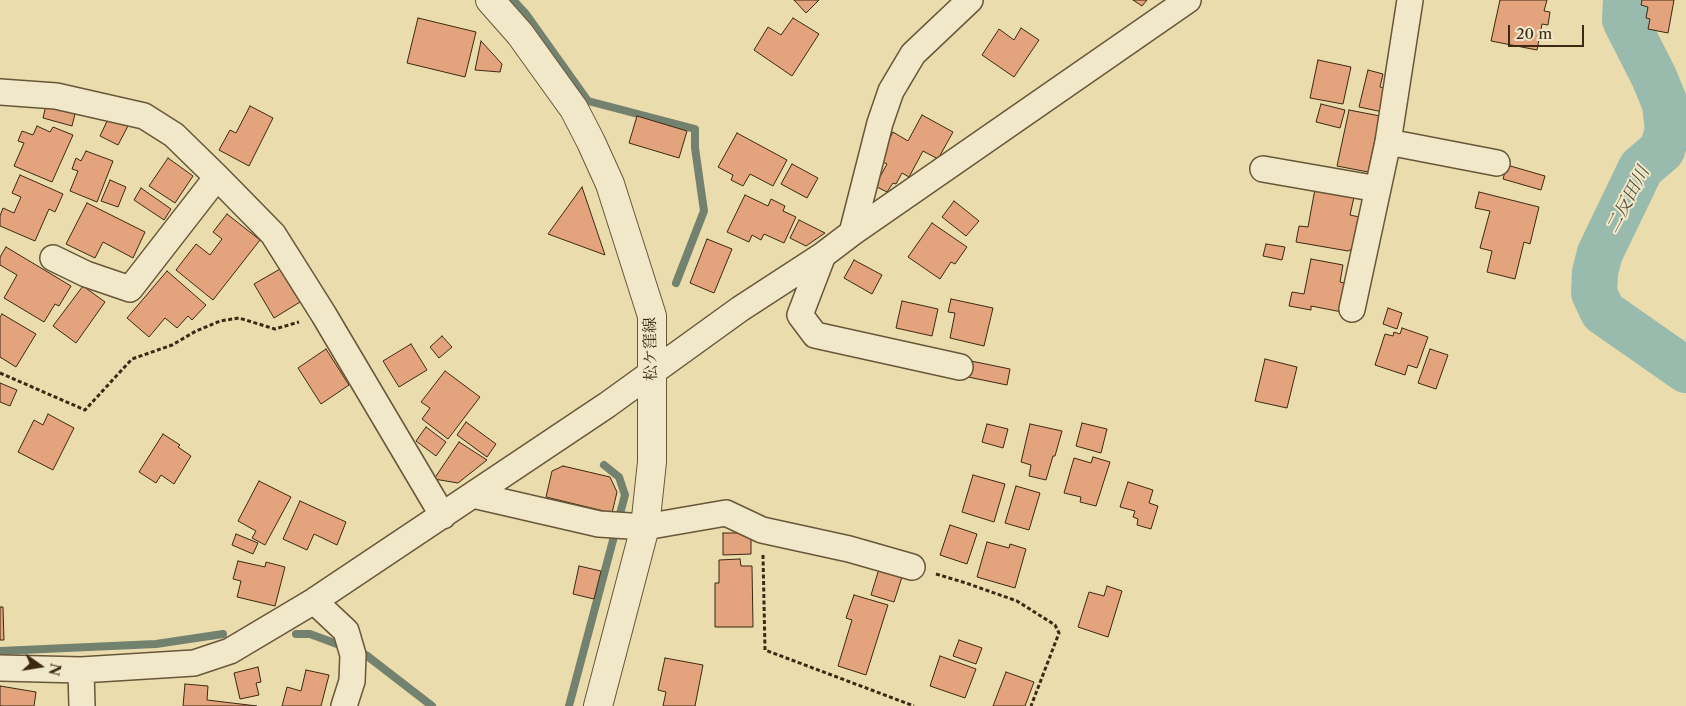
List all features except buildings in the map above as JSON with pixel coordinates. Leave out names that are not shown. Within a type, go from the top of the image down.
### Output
[{"type":"street","name":"松ケ窪線","points":[[490,0],[520,34],[574,109],[606,176],[652,316],[652,462],[621,525],[598,706]]},
{"type":"street","points":[[852,233],[880,123],[891,91],[913,54],[970,0]]},
{"type":"street","points":[[0,668],[81,670],[194,663],[230,651],[314,601],[652,374],[740,309],[823,255],[1188,0]]},
{"type":"street","points":[[1352,309],[1388,142],[1410,0]]},
{"type":"street","points":[[0,92],[56,96],[144,116],[174,135],[217,176],[273,234],[324,315],[443,516]]},
{"type":"street","points":[[1388,142],[1497,163]]},
{"type":"street","points":[[1263,168],[1378,189]]},
{"type":"street","points":[[53,258],[86,274],[130,289],[217,176]]},
{"type":"street","points":[[823,255],[800,315],[815,335],[960,368]]},
{"type":"street","points":[[473,495],[621,525],[726,513],[762,530],[912,567]]},
{"type":"street","points":[[314,601],[346,631],[353,655],[352,680],[344,706]]},
{"type":"street","points":[[81,670],[82,706]]},
{"type":"path","points":[[0,373],[85,410],[132,359],[172,345],[196,331],[220,321],[239,318],[275,329],[324,315]]},
{"type":"path","points":[[762,530],[765,650],[914,706]]},
{"type":"path","points":[[912,567],[1017,601],[1055,625],[1059,633],[1031,706]]},
{"type":"waterway","points":[[513,0],[526,14],[588,101],[695,129],[695,148],[704,211],[676,283]]},
{"type":"waterway","name":"二反田川","points":[[1626,0],[1625,20],[1654,77],[1665,104],[1668,130],[1662,150],[1641,168],[1600,253],[1595,272],[1594,293],[1603,312],[1686,370]]},
{"type":"waterway","points":[[569,706],[625,495],[619,477],[604,465]]},
{"type":"waterway","points":[[0,651],[156,644],[223,634]]},
{"type":"waterway","points":[[296,634],[310,634],[345,647]]},
{"type":"waterway","points":[[358,651],[366,655],[432,706]]}]
